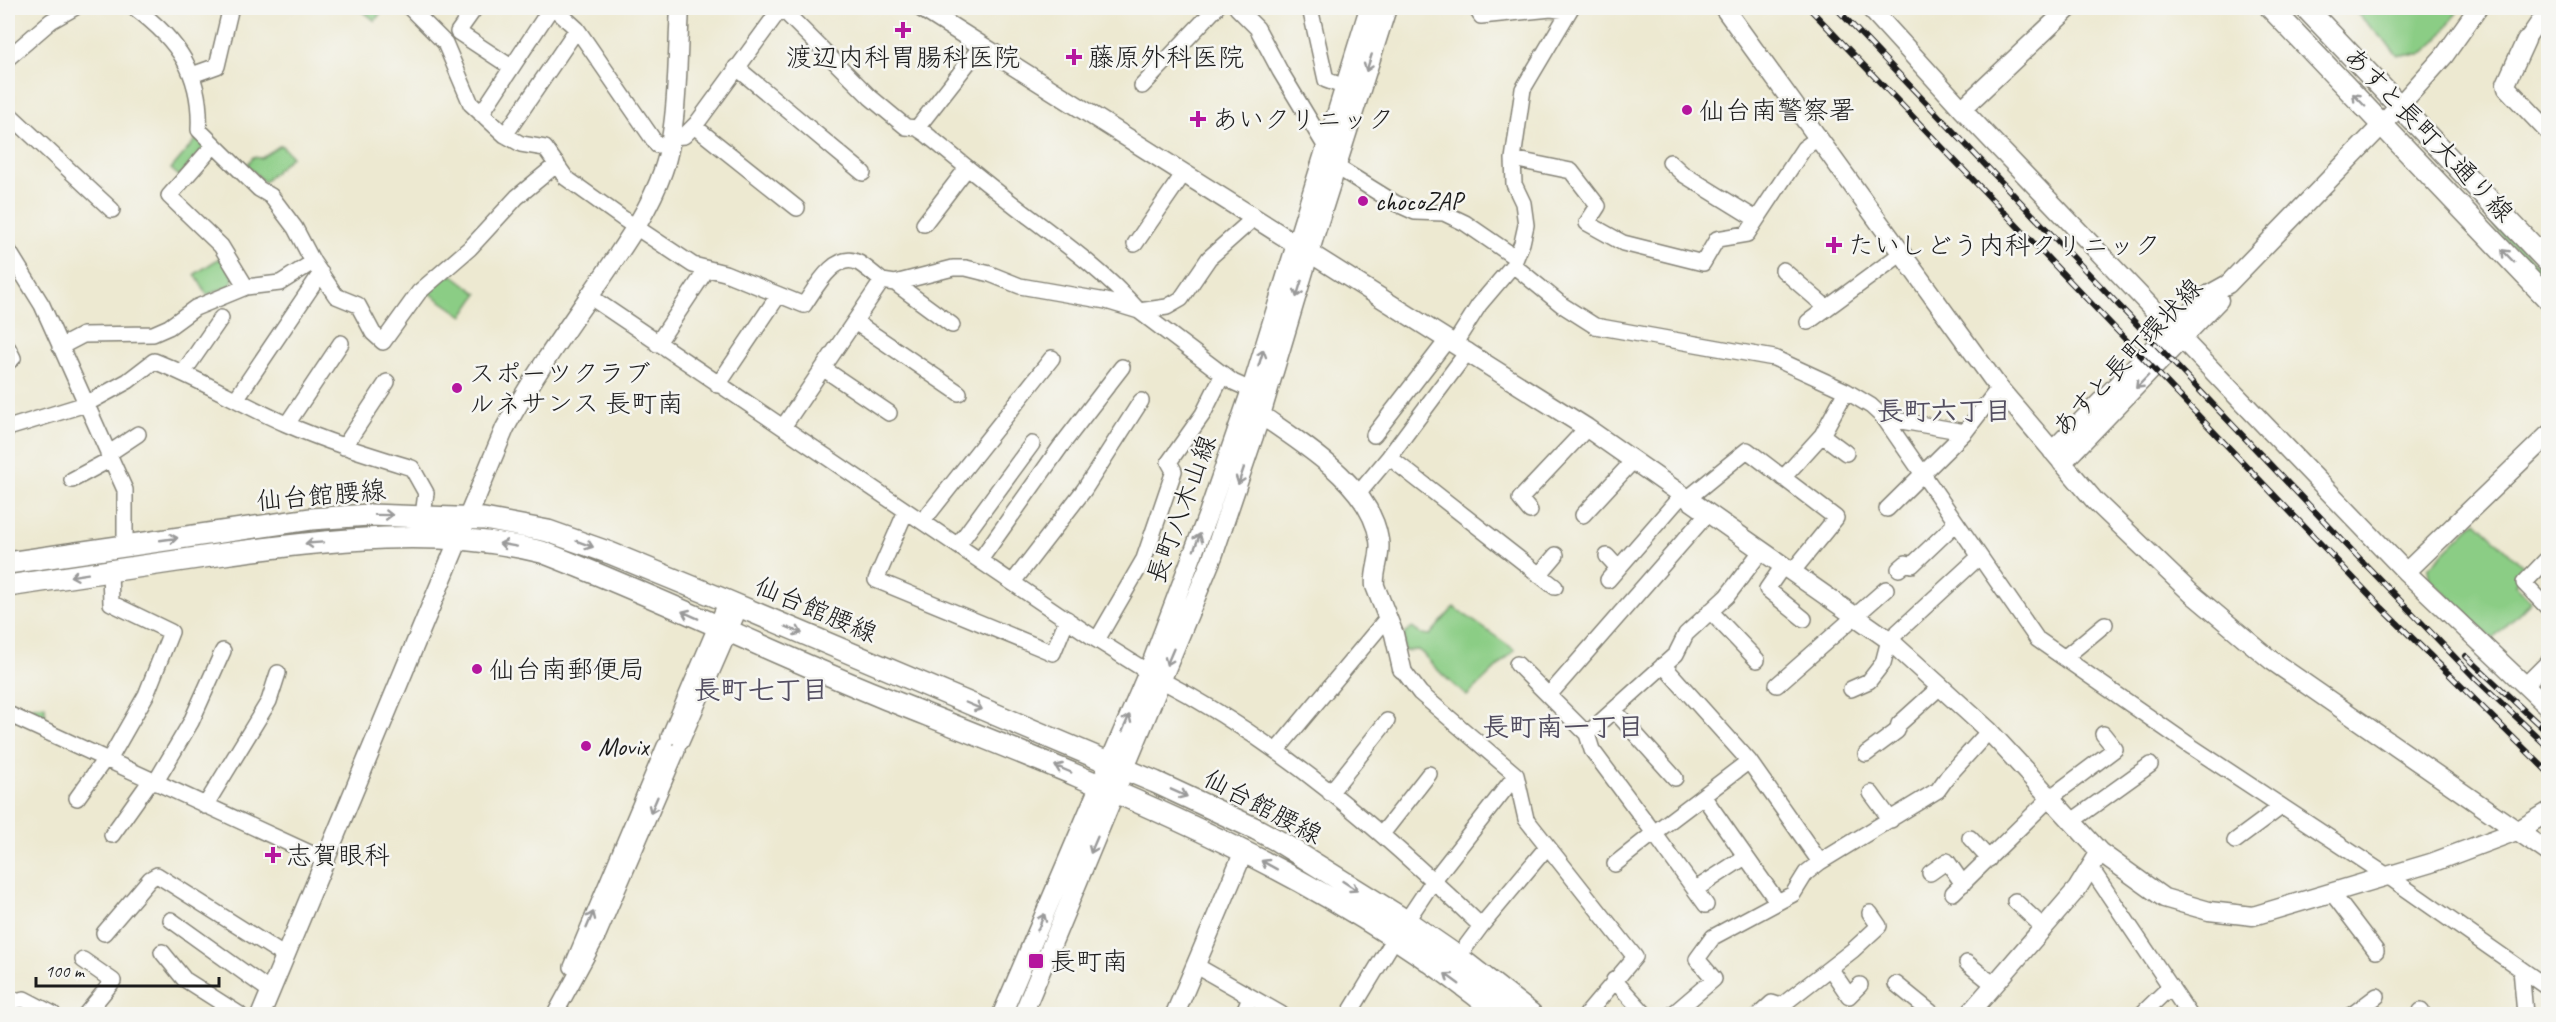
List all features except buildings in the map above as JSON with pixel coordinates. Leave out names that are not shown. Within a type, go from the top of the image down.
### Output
[{"type":"main road","name":"あすと長町大通り線","points":[[2271,8],[2548,299]]},
{"type":"main road","name":"あすと長町大通り線","points":[[2306,8],[2400,104],[2548,262]]},
{"type":"main road","name":"仙台館腰線","points":[[8,563],[311,519],[369,515],[467,518],[515,523],[548,531],[610,553],[734,604],[1117,766],[1198,801],[1278,841],[1400,929],[1499,1014]]},
{"type":"main road","name":"仙台館腰線","points":[[8,586],[292,545],[375,539],[458,539],[509,544],[542,552],[882,697],[1108,788],[1244,851],[1458,957],[1531,1014]]},
{"type":"street","points":[[8,58],[51,21],[74,8]]},
{"type":"street","points":[[135,8],[155,23],[178,50],[192,75],[199,93],[199,130],[259,189],[271,196],[295,228],[317,268],[336,296],[358,305],[373,333],[382,342],[419,292],[470,248],[517,197],[557,164]]},
{"type":"street","points":[[192,75],[217,66],[230,11],[228,8]]},
{"type":"street","points":[[410,8],[445,43],[471,104],[481,114],[505,135],[522,144],[544,148],[566,178],[693,265],[754,284],[804,305],[831,267],[846,261],[858,262],[952,325]]},
{"type":"street","points":[[475,8],[458,32],[512,67]]},
{"type":"street","points":[[481,114],[552,8],[577,29],[657,145],[684,136],[694,126],[781,8],[870,97],[906,127],[917,128],[1068,244],[1120,290],[1139,312],[1233,382],[1251,390]]},
{"type":"street","points":[[261,1014],[492,455],[519,402],[636,226],[654,194],[671,140],[680,8]]},
{"type":"street","points":[[922,8],[1587,428],[1889,640],[1989,731],[2072,821],[2189,1014]]},
{"type":"street","points":[[1143,86],[1216,8]]},
{"type":"street","points":[[1237,8],[1257,28],[1327,148]]},
{"type":"street","points":[[1310,8],[1326,80],[1345,87]]},
{"type":"street","name":"長町八木山線","points":[[1154,676],[1212,501],[1303,249],[1327,148],[1370,8]]},
{"type":"street","points":[[1023,1014],[1108,788],[1154,676],[1214,556],[1261,415],[1303,249],[1336,167],[1388,8]]},
{"type":"street","points":[[1358,494],[1389,457],[1479,305],[1515,261],[1526,225],[1523,203],[1514,184],[1513,159],[1523,89],[1569,9],[1537,9],[1481,16],[1476,8]]},
{"type":"street","points":[[1724,8],[1999,388],[2095,501],[2175,578],[2271,660],[2548,852]]},
{"type":"street","points":[[1869,8],[1962,109],[2406,572],[2548,707]]},
{"type":"street","points":[[1962,109],[2069,8]]},
{"type":"street","name":"あすと長町環状線","points":[[2057,457],[2178,334],[2219,300],[2228,284],[2383,124],[2444,56],[2478,8]]},
{"type":"street","points":[[2548,8],[2526,40],[2506,84],[2507,88],[2548,131]]},
{"type":"street","points":[[505,135],[577,29]]},
{"type":"street","points":[[917,128],[982,45]]},
{"type":"street","points":[[736,67],[864,173]]},
{"type":"street","points":[[8,113],[112,210]]},
{"type":"street","points":[[694,126],[797,208]]},
{"type":"street","points":[[1513,159],[1571,171],[1598,206],[1587,223],[1623,243],[1702,263],[1717,239],[1747,234],[1804,148],[1818,138]]},
{"type":"street","points":[[214,145],[168,196],[221,246],[246,287]]},
{"type":"street","points":[[1670,162],[1683,174],[1756,219]]},
{"type":"street","points":[[1336,167],[1395,203],[1415,212],[1443,213],[1465,223],[1515,261],[1562,305],[1595,326],[1774,358],[1846,391],[1871,406],[1884,418],[1955,524],[2037,639],[2281,807],[2395,881],[2548,988]]},
{"type":"street","points":[[924,224],[967,168]]},
{"type":"street","points":[[1135,244],[1184,173]]},
{"type":"street","points":[[783,428],[855,322],[889,282],[953,268],[966,268],[990,274],[1020,286],[1106,301],[1139,312],[1167,307],[1181,299],[1209,258],[1254,218]]},
{"type":"street","points":[[8,250],[42,305],[124,490],[125,545]]},
{"type":"street","points":[[1808,322],[1902,253]]},
{"type":"street","points":[[60,347],[83,335],[153,334],[169,327],[195,308],[246,287],[280,283],[317,268]]},
{"type":"street","points":[[236,399],[317,268]]},
{"type":"street","points":[[657,344],[707,270]]},
{"type":"street","points":[[1782,270],[1827,308]]},
{"type":"street","points":[[589,296],[1097,640],[1277,750],[1382,834],[1480,926]]},
{"type":"street","points":[[718,384],[778,296]]},
{"type":"street","points":[[183,372],[221,318]]},
{"type":"street","points":[[855,322],[959,393]]},
{"type":"street","points":[[287,424],[341,343]]},
{"type":"street","points":[[1374,435],[1457,344]]},
{"type":"street","points":[[8,348],[13,358],[8,362]]},
{"type":"street","points":[[923,521],[1052,358]]},
{"type":"street","points":[[8,428],[86,404],[128,381],[154,361],[183,372],[287,424],[344,447],[412,468],[426,494],[423,515]]},
{"type":"street","points":[[980,560],[1061,446],[1122,367]]},
{"type":"street","points":[[824,369],[889,413]]},
{"type":"street","points":[[1097,640],[1143,559],[1174,471],[1169,462],[1203,414],[1223,374]]},
{"type":"street","points":[[344,447],[387,382]]},
{"type":"street","points":[[1887,509],[1921,472],[1965,432],[1999,388]]},
{"type":"street","points":[[1783,478],[1822,435],[1846,391]]},
{"type":"street","points":[[1013,582],[1084,490],[1142,401]]},
{"type":"street","points":[[1261,415],[1339,472],[1358,494],[1378,533],[1379,556],[1374,579],[1388,617],[1402,669],[1420,693],[1516,775],[1526,819],[1635,957],[1587,1014]]},
{"type":"street","points":[[1884,418],[1965,432]]},
{"type":"street","points":[[1530,511],[1520,499],[1587,428]]},
{"type":"street","points":[[72,480],[110,457],[138,434]]},
{"type":"street","points":[[1822,435],[1846,453]]},
{"type":"street","points":[[2406,572],[2548,435]]},
{"type":"street","points":[[958,545],[1032,444]]},
{"type":"street","points":[[1607,556],[1613,574],[1685,497],[1741,446],[1836,518],[1767,589],[1804,619]]},
{"type":"street","points":[[1389,457],[1555,587]]},
{"type":"street","points":[[1582,515],[1633,461]]},
{"type":"street","points":[[1212,501],[1230,507]]},
{"type":"street","points":[[906,511],[876,580],[1053,653],[1067,619]]},
{"type":"street","points":[[1549,695],[1708,513]]},
{"type":"street","points":[[1899,569],[1906,563],[1912,565],[1955,524]]},
{"type":"street","points":[[1587,734],[1676,654],[1686,634],[1727,596],[1762,550]]},
{"type":"street","points":[[1539,575],[1556,555]]},
{"type":"street","points":[[1851,689],[1869,681],[1883,663],[1889,640],[1979,556]]},
{"type":"street","points":[[2548,558],[2524,583],[2548,608]]},
{"type":"street","points":[[77,798],[107,760],[146,695],[171,632],[111,603],[110,570]]},
{"type":"street","points":[[1777,686],[1886,590]]},
{"type":"street","points":[[555,1014],[584,936],[673,744],[734,604]]},
{"type":"street","points":[[1710,611],[1757,660]]},
{"type":"street","points":[[1277,750],[1388,617]]},
{"type":"street","points":[[2064,658],[2105,624]]},
{"type":"street","points":[[112,835],[153,782],[191,722],[223,651]]},
{"type":"street","points":[[2525,685],[2548,662]]},
{"type":"street","points":[[1517,664],[1587,734],[1592,750],[1706,905]]},
{"type":"street","points":[[1663,665],[1749,761],[1820,862]]},
{"type":"street","points":[[205,806],[269,702],[278,673]]},
{"type":"street","points":[[1866,754],[1897,731],[1899,724],[1941,686]]},
{"type":"street","points":[[1614,710],[1675,778]]},
{"type":"street","points":[[8,714],[325,860]]},
{"type":"street","points":[[1330,793],[1387,722]]},
{"type":"street","points":[[1673,1014],[1714,979],[1698,959],[1713,938],[1793,894],[1806,873],[1820,862],[1938,790],[1989,731]]},
{"type":"street","points":[[1930,873],[1947,861],[1958,889],[2051,797],[2115,749],[2103,734]]},
{"type":"street","points":[[1615,864],[1749,761]]},
{"type":"street","points":[[2072,821],[2150,765]]},
{"type":"street","points":[[1382,834],[1429,774]]},
{"type":"street","points":[[1348,1014],[1400,929],[1433,881],[1516,775]]},
{"type":"street","points":[[1002,1014],[1108,788]]},
{"type":"street","points":[[1871,793],[1891,820]]},
{"type":"street","points":[[1703,796],[1777,901]]},
{"type":"street","points":[[2235,841],[2281,807]]},
{"type":"street","points":[[2095,860],[2164,898],[2209,911],[2253,916],[2431,863],[2519,830],[2548,812]]},
{"type":"street","points":[[1970,838],[1989,860]]},
{"type":"street","points":[[1458,957],[1480,926],[1547,847]]},
{"type":"street","points":[[1175,1014],[1244,851]]},
{"type":"street","points":[[1696,889],[1746,857]]},
{"type":"street","points":[[1969,1014],[2077,889],[2095,860]]},
{"type":"street","points":[[104,933],[150,879],[157,875],[285,956]]},
{"type":"street","points":[[2332,893],[2376,951]]},
{"type":"street","points":[[2015,901],[2043,927]]},
{"type":"street","points":[[1760,1014],[1772,1003],[1785,1010],[1879,926],[1870,913]]},
{"type":"street","points":[[171,920],[270,991]]},
{"type":"street","points":[[162,952],[184,979],[239,1014]]},
{"type":"street","points":[[83,960],[113,981],[86,1014]]},
{"type":"street","points":[[1966,963],[1993,984]]},
{"type":"street","points":[[1196,965],[1281,1014]]},
{"type":"street","points":[[1830,968],[1849,996],[1860,985]]},
{"type":"street","points":[[2520,1012],[2521,969]]},
{"type":"street","points":[[1614,980],[1645,1014]]},
{"type":"street","points":[[1896,984],[1933,1014]]},
{"type":"street","points":[[2142,1014],[2171,986]]},
{"type":"street","points":[[2353,1014],[2377,996]]},
{"type":"street","points":[[1243,1014],[1250,997]]},
{"type":"street","points":[[8,1002],[24,999],[53,1014]]},
{"type":"green space","points":[[359,8],[384,8],[375,21]]},
{"type":"green space","points":[[2352,8],[2460,8],[2438,40],[2421,55],[2398,55]]},
{"type":"green space","points":[[199,136],[208,143],[179,176],[171,169]]},
{"type":"green space","points":[[281,145],[292,156],[264,182],[247,165],[253,157],[261,158]]},
{"type":"green space","points":[[2484,208],[2548,276],[2548,284],[2497,230],[2482,211]]},
{"type":"green space","points":[[221,257],[234,278],[230,286],[207,295],[195,274]]},
{"type":"green space","points":[[453,275],[478,294],[463,316],[428,292],[446,276]]},
{"type":"green space","points":[[2476,521],[2528,571],[2515,584],[2531,601],[2493,639],[2429,578],[2428,568]]},
{"type":"green space","points":[[1454,607],[1515,650],[1467,696],[1418,650],[1404,651],[1404,634],[1412,628],[1421,634],[1430,635]]},
{"type":"green space","points":[[45,705],[46,724],[31,717],[31,707]]},
{"type":"railway","points":[[1809,8],[2382,608],[2548,772]]},
{"type":"railway","points":[[1836,8],[2362,561],[2473,676],[2548,747]]},
{"type":"railway","points":[[2466,656],[2548,733]]},
{"type":"place","name":"渡辺内科胃腸科医院","points":[[903,30]]},
{"type":"place","name":"藤原外科医院","points":[[1074,57]]},
{"type":"place","name":"仙台南警察署","points":[[1687,110]]},
{"type":"place","name":"あいクリニック","points":[[1198,119]]},
{"type":"place","name":"chocoZAP","points":[[1363,201]]},
{"type":"place","name":"たいしどう内科クリニック","points":[[1834,245]]},
{"type":"place","name":"スポーツクラブ ルネサンス 長町南","points":[[457,388]]},
{"type":"place","name":"仙台南郵便局","points":[[477,669]]},
{"type":"place","name":"Movix","points":[[586,746]]},
{"type":"place","name":"志賀眼科","points":[[273,855]]},
{"type":"place","name":"長町南","points":[[1036,961]]},
{"type":"district","name":"長町六丁目","points":[[1944,411]]},
{"type":"district","name":"長町七丁目","points":[[761,690]]},
{"type":"district","name":"長町南一丁目","points":[[1563,727]]}]
